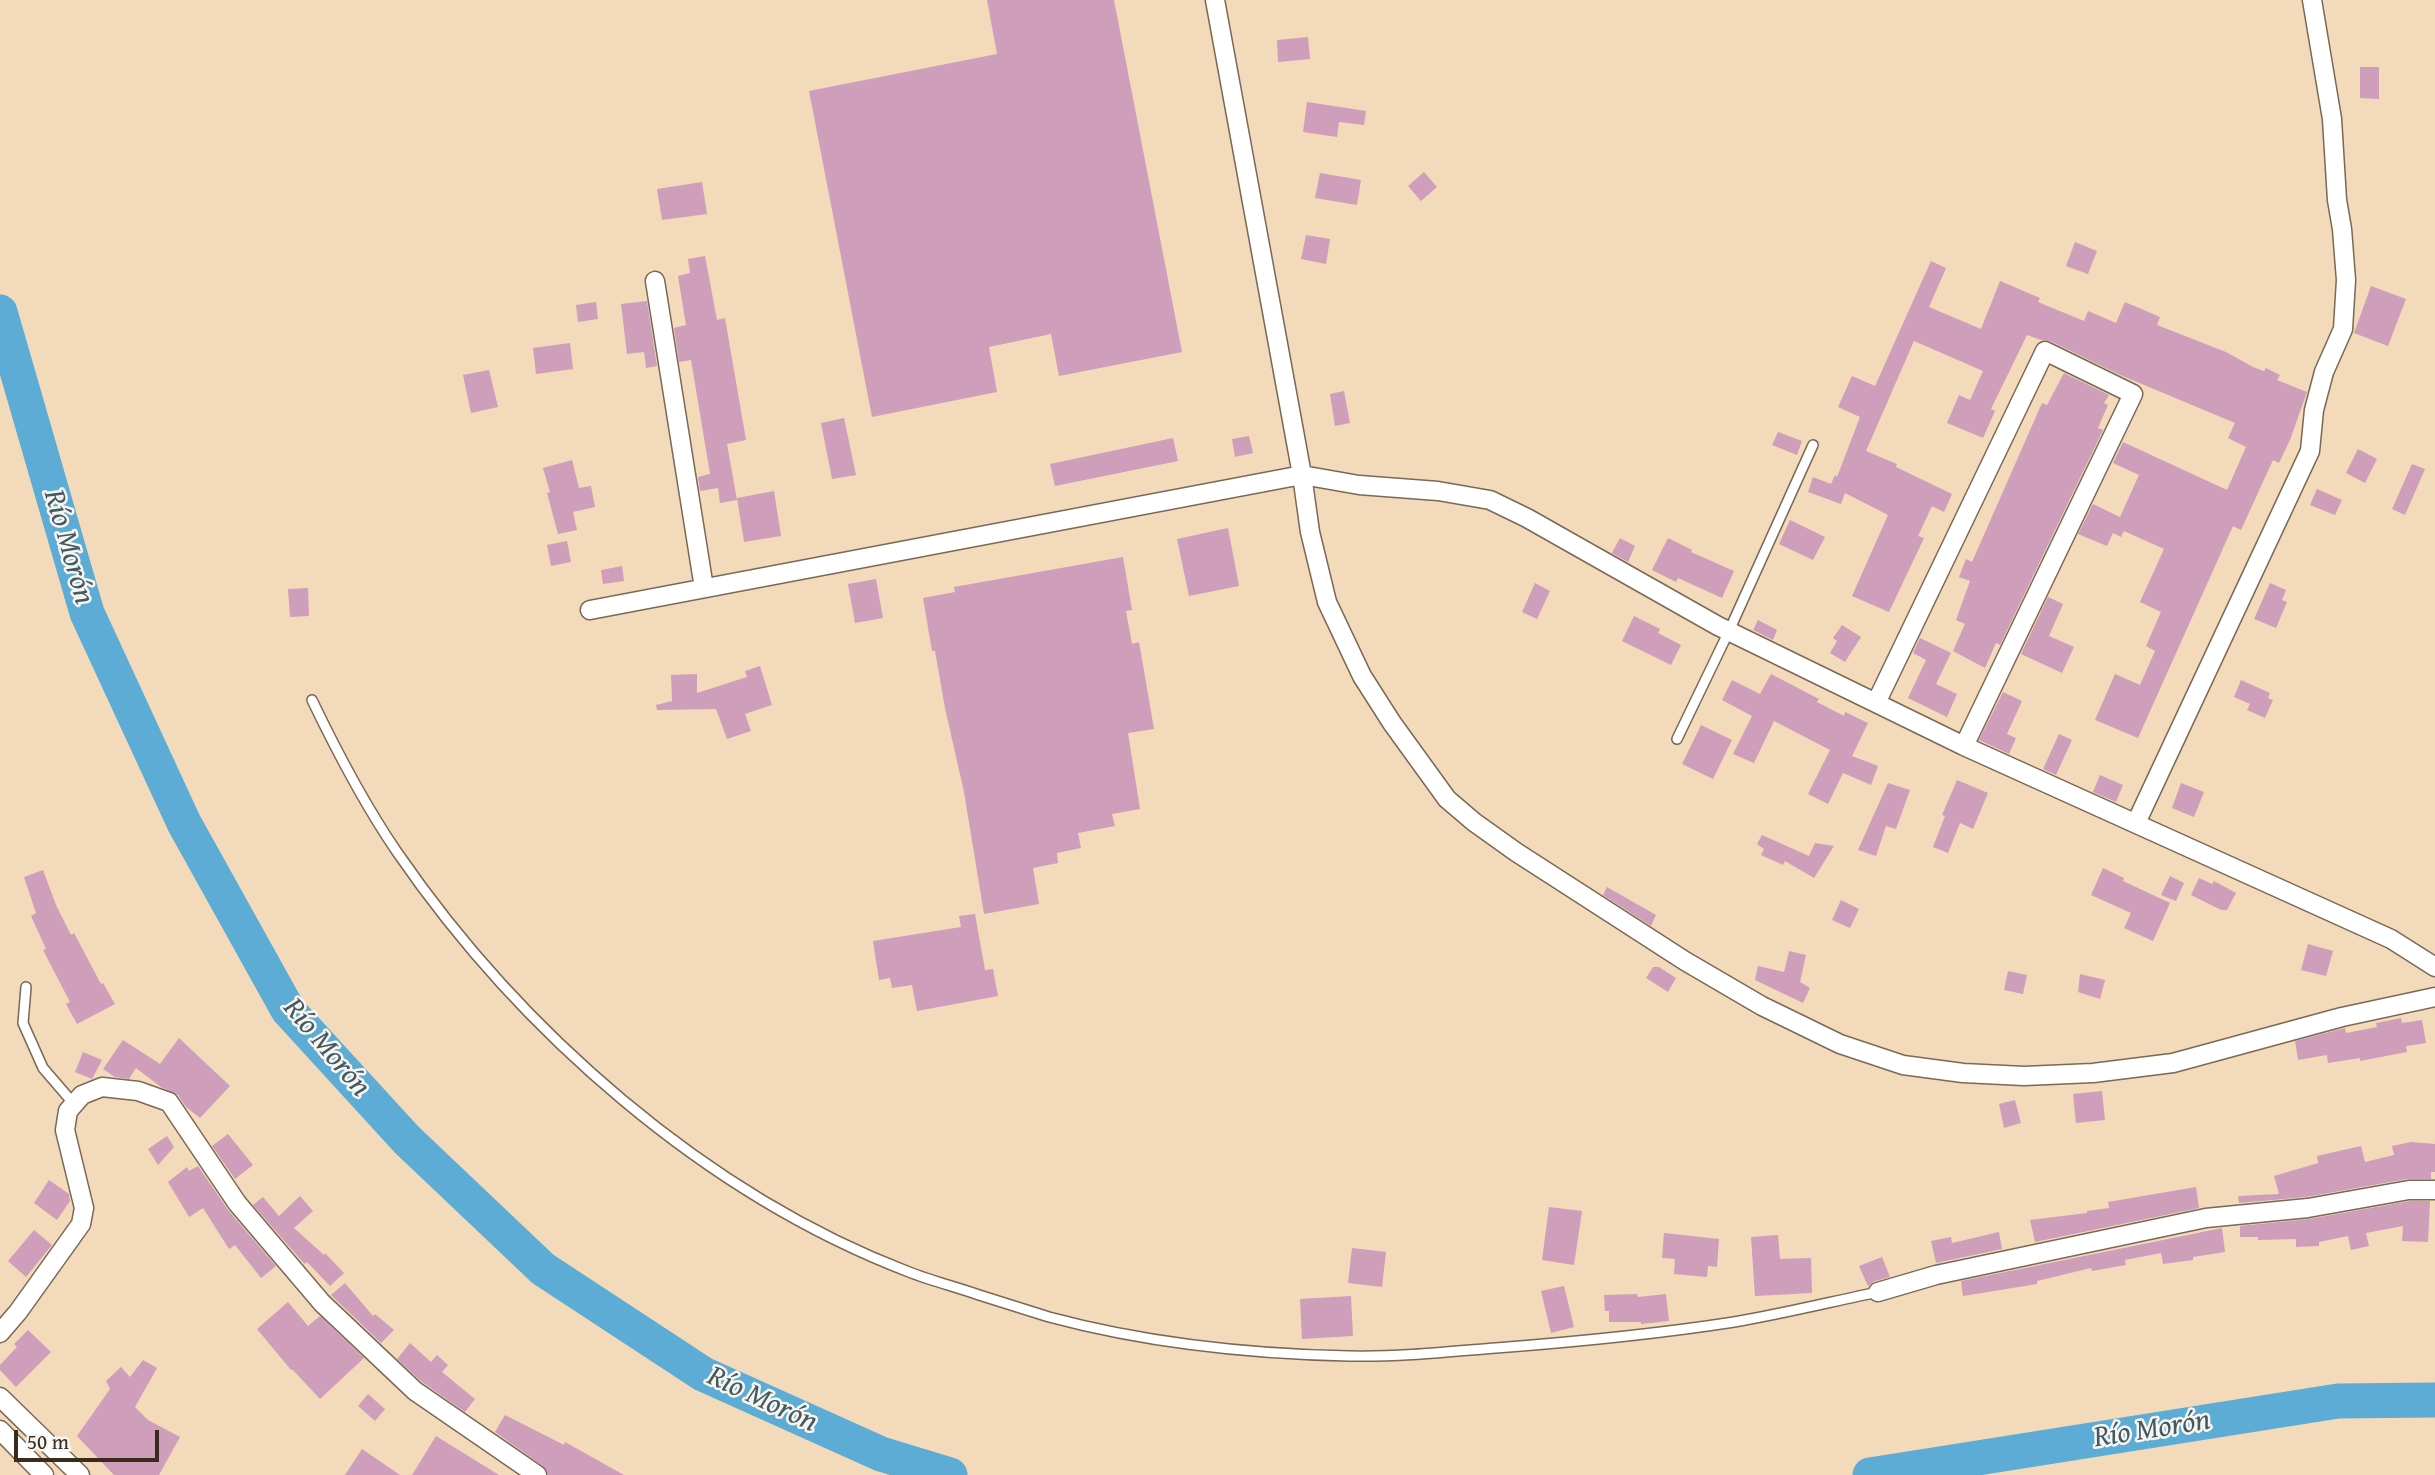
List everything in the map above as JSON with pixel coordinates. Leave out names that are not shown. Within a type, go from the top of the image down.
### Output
[{"type":"street","points":[[1215,0],[1302,475],[1310,532],[1327,602],[1362,676],[1392,723],[1447,799],[1474,822],[1685,961],[1762,1006],[1840,1044],[1903,1065],[1963,1073],[2024,1076],[2093,1073],[2173,1063],[2342,1017],[2435,996]]},
{"type":"street","points":[[2136,823],[2310,452],[2314,410],[2324,372],[2343,329],[2345,258],[2337,200],[2332,119],[2312,0]]},
{"type":"street","points":[[655,281],[705,588]]},
{"type":"street","points":[[1876,703],[2045,351],[2133,394],[1964,746]]},
{"type":"street","points":[[590,610],[1302,475],[1359,485],[1438,491],[1490,500],[1729,631],[1964,746],[2391,939],[2435,967]]},
{"type":"street","points":[[0,1333],[81,1224],[84,1208],[65,1129],[68,1111],[82,1095],[102,1087],[138,1091],[169,1102],[237,1203],[322,1303],[415,1391],[537,1475]]},
{"type":"street","points":[[1878,1293],[1936,1275],[2206,1218],[2308,1208],[2409,1191],[2435,1190]]},
{"type":"street","points":[[0,1397],[80,1475]]},
{"type":"street","points":[[0,1430],[44,1475]]},
{"type":"lane","points":[[1677,739],[1813,445]]},
{"type":"lane","points":[[312,700],[365,802],[430,897],[504,985],[581,1062],[660,1129],[744,1188],[826,1234],[911,1273],[1050,1317],[1114,1331],[1242,1349],[1350,1356],[1404,1356],[1733,1322],[1878,1293]]},
{"type":"lane","points":[[26,988],[23,1023],[43,1068],[74,1104]]},
{"type":"building","points":[[987,0],[1114,0],[1182,352],[1059,376],[1051,334],[989,347],[997,392],[872,417],[809,91],[997,54]]},
{"type":"building","points":[[1308,37],[1310,59],[1278,62],[1277,40]]},
{"type":"building","points":[[2360,67],[2379,67],[2379,99],[2360,98]]},
{"type":"building","points":[[1307,102],[1366,111],[1364,125],[1339,122],[1337,137],[1303,132]]},
{"type":"building","points":[[1424,172],[1437,187],[1421,201],[1408,186]]},
{"type":"building","points":[[1320,173],[1361,180],[1357,205],[1315,198]]},
{"type":"building","points":[[702,182],[707,214],[662,220],[657,189]]},
{"type":"building","points":[[1306,235],[1330,239],[1326,264],[1301,259]]},
{"type":"building","points":[[2075,242],[2097,251],[2088,274],[2066,266]]},
{"type":"building","points":[[705,256],[717,320],[725,318],[746,440],[727,444],[737,500],[720,503],[718,488],[700,491],[698,477],[710,474],[691,360],[679,362],[674,328],[686,325],[678,276],[690,273],[688,259]]},
{"type":"building","points":[[1931,261],[1946,268],[1929,307],[1981,329],[2000,281],[2040,298],[2038,302],[2084,321],[2088,311],[2116,323],[2125,302],[2160,317],[2157,325],[2226,352],[2253,367],[2264,371],[2266,368],[2280,375],[2277,380],[2307,392],[2279,463],[2273,460],[2241,530],[2233,526],[2138,738],[2095,720],[2115,674],[2140,685],[2155,651],[2146,646],[2161,612],[2140,602],[2164,549],[2124,531],[2121,537],[2113,533],[2107,546],[2078,534],[2093,504],[2120,517],[2139,475],[2113,463],[2123,442],[2227,490],[2246,447],[2228,438],[2235,423],[2118,374],[2050,341],[2027,335],[1991,409],[1995,411],[1983,438],[1947,423],[1959,395],[1970,400],[1983,371],[1914,341],[1866,451],[1897,464],[1896,467],[1952,494],[1944,512],[1932,506],[1918,536],[1924,538],[1889,612],[1852,596],[1888,515],[1845,493],[1841,504],[1808,492],[1813,477],[1831,484],[1835,475],[1837,477],[1860,417],[1838,407],[1852,376],[1875,386]]},
{"type":"building","points":[[2371,286],[2406,299],[2388,346],[2354,333]]},
{"type":"building","points":[[647,301],[657,366],[646,368],[644,352],[627,354],[621,304]]},
{"type":"building","points":[[596,302],[598,319],[578,322],[576,305]]},
{"type":"building","points":[[570,343],[573,369],[536,374],[533,348]]},
{"type":"building","points":[[489,370],[498,407],[471,413],[463,375]]},
{"type":"building","points":[[2064,373],[2109,395],[2104,403],[2108,405],[2098,428],[2103,430],[2000,645],[1996,643],[1985,668],[1953,651],[1965,624],[1956,620],[1970,581],[1959,577],[1966,559],[1972,562],[2042,403],[2047,405]]},
{"type":"building","points":[[1344,391],[1350,423],[1335,426],[1330,394]]},
{"type":"building","points":[[844,418],[856,475],[832,479],[821,423]]},
{"type":"building","points":[[1778,432],[1802,441],[1797,455],[1772,445]]},
{"type":"building","points":[[1249,436],[1253,453],[1235,457],[1232,439]]},
{"type":"building","points":[[1173,438],[1178,461],[1055,486],[1050,464]]},
{"type":"building","points":[[2358,449],[2377,459],[2365,483],[2346,473]]},
{"type":"building","points":[[572,460],[579,488],[591,486],[595,507],[573,512],[577,530],[558,534],[543,468]]},
{"type":"building","points":[[2412,464],[2425,469],[2405,515],[2392,509]]},
{"type":"building","points":[[2317,489],[2342,500],[2335,515],[2310,505]]},
{"type":"building","points":[[774,491],[781,536],[744,542],[737,498]]},
{"type":"building","points":[[1790,520],[1825,537],[1813,560],[1779,544]]},
{"type":"building","points":[[1228,528],[1239,586],[1189,596],[1177,539]]},
{"type":"building","points":[[1620,538],[1635,546],[1628,562],[1612,553]]},
{"type":"building","points":[[1668,538],[1692,550],[1691,552],[1734,571],[1722,598],[1678,578],[1676,582],[1652,570]]},
{"type":"building","points":[[567,541],[571,562],[551,566],[547,545]]},
{"type":"building","points":[[1123,557],[1132,610],[1126,611],[1132,644],[1139,642],[1154,729],[1128,733],[1140,809],[1112,814],[1115,826],[1078,833],[1081,848],[1057,853],[1058,863],[1033,868],[1039,904],[984,914],[964,792],[935,651],[932,651],[923,598],[955,592],[954,587]]},
{"type":"building","points":[[622,566],[624,581],[603,584],[601,570]]},
{"type":"building","points":[[876,579],[883,618],[855,623],[848,584]]},
{"type":"building","points":[[1535,583],[1550,591],[1537,619],[1522,612]]},
{"type":"building","points":[[2270,583],[2286,590],[2282,600],[2287,602],[2276,628],[2254,619]]},
{"type":"building","points":[[308,588],[309,616],[290,617],[288,589]]},
{"type":"building","points":[[2048,597],[2063,604],[2049,636],[2074,647],[2062,673],[2021,654]]},
{"type":"building","points":[[1634,616],[1660,629],[1658,633],[1681,645],[1671,665],[1622,641]]},
{"type":"building","points":[[1758,620],[1777,630],[1773,640],[1753,630]]},
{"type":"building","points":[[1842,625],[1861,637],[1845,662],[1830,653],[1837,641],[1833,638]]},
{"type":"building","points":[[1920,638],[1951,653],[1936,684],[1957,694],[1947,717],[1908,698],[1926,660],[1913,653]]},
{"type":"building","points":[[760,666],[772,705],[745,714],[751,731],[727,739],[716,709],[657,710],[656,705],[672,701],[671,675],[697,674],[697,693],[747,677],[745,671]]},
{"type":"building","points":[[1771,674],[1819,699],[1817,702],[1844,716],[1845,712],[1868,723],[1852,756],[1878,766],[1871,785],[1843,773],[1828,804],[1808,794],[1830,750],[1774,721],[1754,763],[1733,754],[1752,716],[1722,700],[1732,680],[1760,694]]},
{"type":"building","points":[[2241,680],[2270,693],[2268,698],[2273,700],[2265,718],[2247,710],[2250,704],[2234,697]]},
{"type":"building","points":[[2003,692],[2022,701],[2007,734],[2016,738],[2009,754],[1979,740]]},
{"type":"building","points":[[1701,725],[1732,740],[1713,779],[1682,764]]},
{"type":"building","points":[[2059,734],[2072,740],[2056,775],[2043,769]]},
{"type":"building","points":[[2100,775],[2123,785],[2116,802],[2093,792]]},
{"type":"building","points":[[1957,780],[1988,793],[1973,829],[1960,823],[1948,853],[1933,847],[1945,816],[1942,815]]},
{"type":"building","points":[[1888,783],[1910,790],[1896,829],[1886,826],[1876,856],[1858,850]]},
{"type":"building","points":[[2181,783],[2204,792],[2194,817],[2172,808]]},
{"type":"building","points":[[1762,835],[1809,856],[1815,843],[1834,846],[1814,878],[1785,861],[1783,865],[1761,855],[1764,849],[1757,844]]},
{"type":"building","points":[[2103,868],[2124,878],[2123,881],[2170,903],[2153,941],[2124,928],[2131,913],[2091,895]]},
{"type":"building","points":[[43,870],[71,935],[74,933],[101,984],[103,983],[115,1004],[77,1024],[66,1004],[70,1002],[43,950],[46,949],[31,916],[36,913],[24,877]]},
{"type":"building","points":[[2170,876],[2184,883],[2176,901],[2161,895]]},
{"type":"building","points":[[2199,878],[2212,884],[2214,881],[2236,893],[2227,910],[2221,910],[2191,895]]},
{"type":"building","points":[[1607,887],[1656,915],[1651,926],[1603,895]]},
{"type":"building","points":[[1841,900],[1859,909],[1850,928],[1832,920]]},
{"type":"building","points":[[975,914],[985,970],[993,969],[998,996],[917,1011],[912,985],[892,988],[890,978],[879,980],[873,941],[961,927],[959,916]]},
{"type":"building","points":[[2308,944],[2333,951],[2326,976],[2301,970]]},
{"type":"building","points":[[1789,951],[1806,955],[1800,982],[1810,988],[1803,1003],[1755,980],[1758,966],[1784,972]]},
{"type":"building","points":[[1653,967],[1659,967],[1676,978],[1668,992],[1646,978]]},
{"type":"building","points":[[2008,971],[2027,975],[2023,994],[2004,990]]},
{"type":"building","points":[[2080,974],[2105,980],[2100,999],[2078,992]]},
{"type":"building","points":[[2401,1018],[2402,1023],[2422,1020],[2426,1043],[2406,1046],[2407,1052],[2360,1061],[2360,1058],[2328,1063],[2327,1055],[2298,1060],[2295,1041],[2345,1028],[2346,1033],[2377,1027],[2376,1023]]},
{"type":"building","points":[[179,1038],[230,1086],[200,1118],[186,1107],[178,1095],[161,1087],[136,1068],[129,1079],[115,1077],[103,1069],[123,1040],[160,1064]]},
{"type":"building","points":[[83,1052],[102,1060],[92,1079],[75,1072]]},
{"type":"building","points":[[2102,1091],[2105,1120],[2076,1123],[2073,1094]]},
{"type":"building","points":[[2015,1100],[2021,1123],[2004,1128],[1999,1104]]},
{"type":"building","points":[[228,1134],[253,1165],[235,1179],[212,1146]]},
{"type":"building","points":[[167,1136],[174,1147],[158,1165],[148,1149]]},
{"type":"building","points":[[2411,1142],[2435,1144],[2435,1172],[2431,1172],[2431,1179],[2407,1179],[2306,1197],[2239,1203],[2238,1196],[2279,1194],[2274,1176],[2318,1163],[2317,1156],[2361,1146],[2365,1162],[2394,1155],[2392,1146]]},
{"type":"building","points":[[198,1166],[228,1210],[276,1266],[261,1278],[235,1245],[229,1249],[203,1208],[189,1217],[168,1182],[187,1167],[189,1171]]},
{"type":"building","points":[[49,1180],[69,1194],[70,1201],[57,1220],[34,1203]]},
{"type":"building","points":[[2196,1187],[2199,1208],[2035,1242],[2030,1220],[2087,1213],[2109,1208],[2108,1202]]},
{"type":"building","points":[[300,1196],[313,1211],[294,1228],[324,1255],[325,1253],[344,1273],[330,1286],[307,1262],[305,1264],[301,1260],[253,1205],[263,1197],[279,1216]]},
{"type":"building","points":[[2410,1201],[2430,1201],[2428,1242],[2402,1241],[2403,1226],[2366,1233],[2369,1246],[2351,1250],[2348,1236],[2319,1242],[2319,1246],[2296,1247],[2296,1239],[2258,1240],[2258,1237],[2240,1237],[2240,1226],[2309,1219]]},
{"type":"building","points":[[1549,1207],[1582,1211],[1574,1265],[1542,1260]]},
{"type":"building","points":[[2222,1228],[2225,1252],[2163,1264],[2161,1253],[2125,1260],[2126,1265],[2092,1271],[2091,1268],[2037,1281],[2037,1284],[1963,1296],[1961,1281]]},
{"type":"building","points":[[34,1230],[52,1245],[26,1277],[8,1261]]},
{"type":"building","points":[[1999,1232],[2002,1249],[1936,1263],[1931,1241],[1951,1237],[1952,1243]]},
{"type":"building","points":[[1664,1233],[1719,1239],[1717,1267],[1708,1266],[1707,1277],[1674,1274],[1675,1259],[1662,1258]]},
{"type":"building","points":[[1778,1235],[1780,1259],[1811,1258],[1812,1293],[1755,1296],[1751,1237]]},
{"type":"building","points":[[1352,1248],[1386,1252],[1382,1287],[1348,1283]]},
{"type":"building","points":[[1882,1257],[1890,1277],[1868,1286],[1859,1266]]},
{"type":"building","points":[[345,1283],[373,1316],[375,1314],[394,1330],[381,1343],[331,1295]]},
{"type":"building","points":[[1564,1286],[1574,1327],[1551,1333],[1541,1291]]},
{"type":"building","points":[[1637,1294],[1638,1297],[1666,1294],[1669,1321],[1641,1324],[1609,1322],[1604,1295]]},
{"type":"building","points":[[1351,1296],[1353,1336],[1302,1339],[1300,1299]]},
{"type":"building","points":[[288,1302],[308,1326],[320,1316],[364,1358],[320,1399],[291,1370],[257,1329]]},
{"type":"building","points":[[28,1330],[51,1352],[16,1387],[0,1370],[0,1365],[17,1347],[14,1344]]},
{"type":"building","points":[[410,1343],[431,1362],[437,1355],[448,1365],[442,1372],[475,1399],[465,1412],[422,1382],[397,1359]]},
{"type":"building","points":[[143,1360],[157,1368],[135,1407],[148,1420],[180,1437],[159,1475],[114,1475],[77,1436],[110,1389],[106,1381],[121,1367],[130,1377]]},
{"type":"building","points":[[368,1394],[385,1409],[375,1421],[358,1406]]},
{"type":"building","points":[[505,1415],[564,1445],[565,1442],[624,1475],[548,1475],[543,1466],[495,1432]]},
{"type":"building","points":[[436,1436],[499,1475],[412,1475]]},
{"type":"building","points":[[362,1449],[400,1475],[345,1475]]},
{"type":"waterway","name":"Río Morón","points":[[0,312],[87,613],[184,823],[288,1010],[407,1140],[543,1269],[703,1374],[881,1454],[950,1475]]},
{"type":"waterway","name":"Río Morón","points":[[1870,1475],[2338,1401],[2435,1400]]}]
